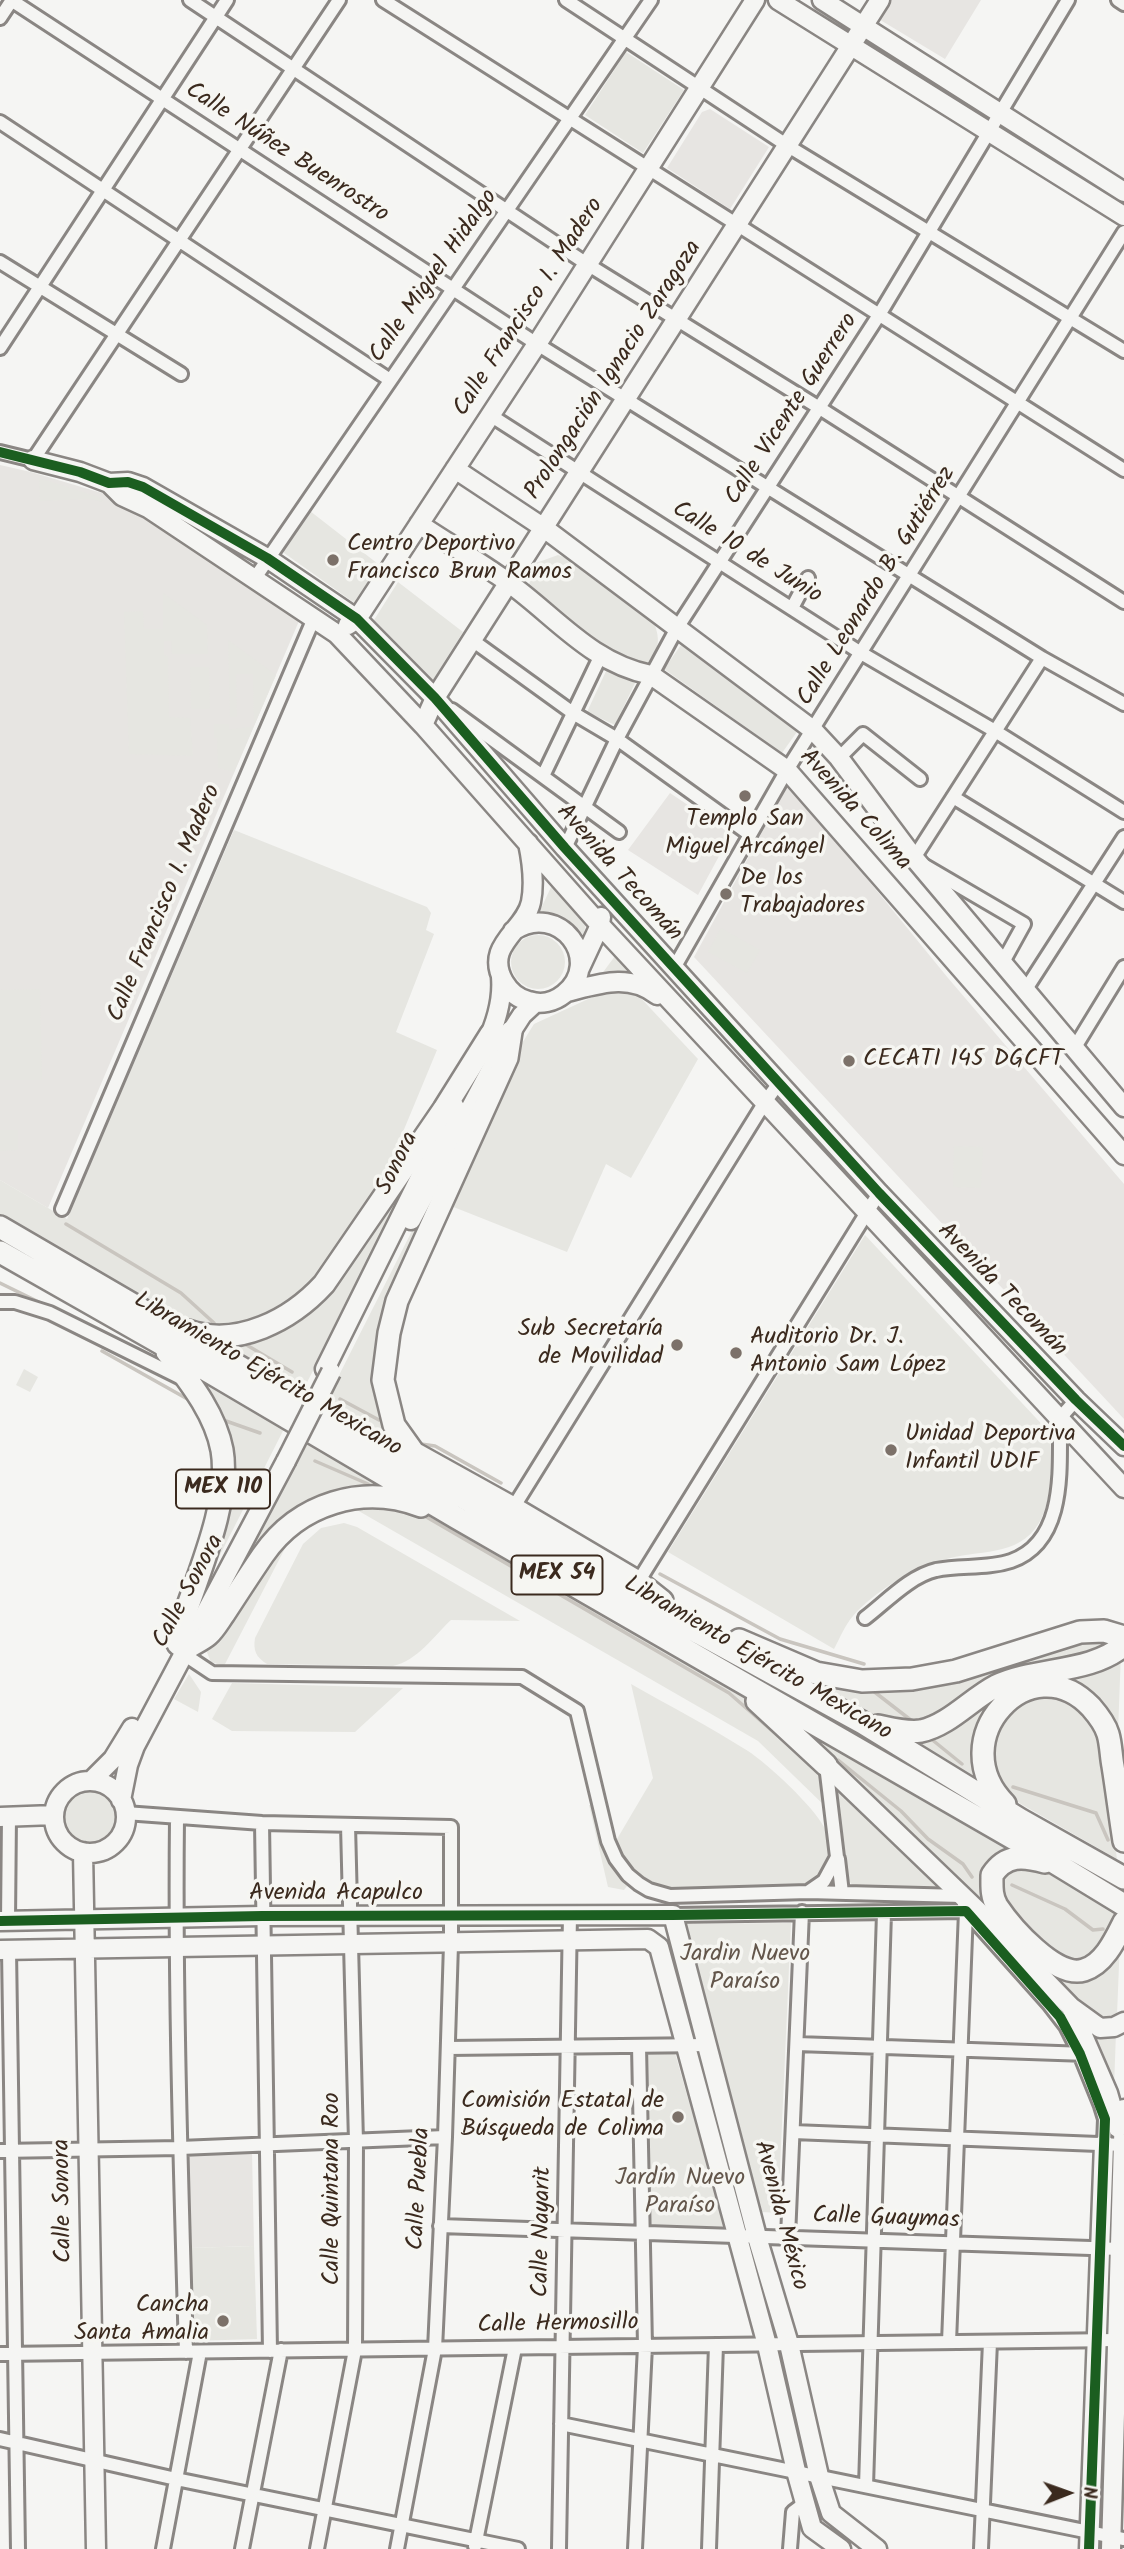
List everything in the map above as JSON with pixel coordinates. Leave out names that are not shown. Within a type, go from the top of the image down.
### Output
[{"type":"highway","points":[[161,1321],[197,1334],[227,1335],[277,1322],[310,1300],[324,1284],[444,1109],[501,1033]]},
{"type":"highway","points":[[414,1453],[394,1425],[383,1380],[388,1334],[397,1301],[506,1058],[501,1033]]},
{"type":"highway","name":"Libramiento Ejército Mexicano","points":[[0,1227],[646,1604],[863,1723],[1021,1820],[1116,1872]]},
{"type":"highway","name":"Libramiento Ejército Mexicano","points":[[0,1252],[1119,1902]]},
{"type":"highway","name":"MEX 110","points":[[162,1344],[207,1409],[222,1448],[224,1475],[221,1500],[181,1626],[182,1648]]},
{"type":"highway","points":[[337,1423],[414,1453],[748,1646],[816,1673],[862,1681],[912,1679],[956,1671],[1080,1632],[1104,1631],[1124,1637]]},
{"type":"highway","points":[[182,1648],[210,1634],[265,1552],[305,1515],[326,1504],[367,1496],[391,1498],[413,1502],[457,1518]]},
{"type":"highway","points":[[638,1582],[710,1639]]},
{"type":"highway","points":[[863,1723],[903,1732],[923,1730],[943,1722],[994,1687],[1020,1677],[1101,1659],[1124,1645]]},
{"type":"highway","points":[[712,1664],[778,1719],[827,1765]]},
{"type":"highway","points":[[1021,1820],[992,1790],[984,1771],[984,1743],[990,1722],[1000,1707],[1022,1692],[1037,1688],[1065,1688],[1084,1699],[1099,1715],[1108,1733],[1124,1841]]},
{"type":"highway","points":[[1062,1867],[1015,1857],[1006,1860],[992,1875],[991,1891],[997,1905],[1018,1931],[1049,1961],[1067,1971],[1086,1970],[1106,1954],[1124,1922]]},
{"type":"street","points":[[0,18],[11,0]]},
{"type":"street","name":"Calle Núñez Buenrostro","points":[[11,0],[537,344],[1042,658],[1124,704]]},
{"type":"street","points":[[190,0],[587,264],[1124,602]]},
{"type":"street","points":[[0,348],[227,0]]},
{"type":"street","points":[[33,460],[339,0]]},
{"type":"street","points":[[383,0],[1124,470]]},
{"type":"street","points":[[566,0],[788,146],[1124,351]]},
{"type":"street","name":"Calle Miguel Hidalgo","points":[[255,578],[651,0]]},
{"type":"street","name":"Calle Francisco I. Madero","points":[[337,634],[357,619],[537,344],[755,0]]},
{"type":"street","points":[[778,0],[1124,216]]},
{"type":"street","points":[[822,0],[1124,191]]},
{"type":"street","name":"Prolongación Ignacio Zaragoza","points":[[423,725],[435,698],[880,0]]},
{"type":"street","name":"Calle Vicente Guerrero","points":[[565,848],[617,738],[677,628],[879,315],[1068,0]]},
{"type":"street","points":[[1118,0],[1124,4]]},
{"type":"street","points":[[0,122],[102,192],[390,380]]},
{"type":"street","points":[[1025,154],[1036,136]]},
{"type":"street","points":[[1058,174],[1069,157]]},
{"type":"street","name":"Calle Leonardo B. Gutiérrez","points":[[674,968],[787,770],[1124,232]]},
{"type":"street","points":[[0,262],[181,374]]},
{"type":"street","name":"Calle 10 de Junio","points":[[490,415],[861,653],[995,731],[1124,812]]},
{"type":"street","name":"Avenida Tecomán","points":[[0,452],[80,472],[110,483],[128,482],[143,487],[267,558],[357,619],[435,698],[565,848],[879,1193],[1076,1400],[1124,1446]]},
{"type":"street","name":"Avenida Colima","points":[[455,469],[544,528],[814,730],[839,758],[916,860],[1075,1047],[1122,1098]]},
{"type":"street","name":"Avenida Tecomán","points":[[110,483],[122,496],[148,508],[337,634],[423,725],[600,925],[1124,1488]]},
{"type":"street","name":"Avenida Colima","points":[[419,524],[509,583],[600,657],[627,671],[651,676],[787,770],[1124,1155]]},
{"type":"street","points":[[792,608],[808,578]]},
{"type":"street","name":"Calle Francisco I. Madero","points":[[62,1209],[314,618]]},
{"type":"street","points":[[472,640],[573,713],[617,738],[749,834]]},
{"type":"street","points":[[543,776],[600,657]]},
{"type":"street","points":[[1003,962],[1024,924],[916,860],[1042,658]]},
{"type":"street","points":[[435,698],[619,832]]},
{"type":"street","points":[[839,758],[863,734],[920,779]]},
{"type":"street","points":[[953,797],[1124,902]]},
{"type":"street","points":[[1026,989],[1124,837]]},
{"type":"street","points":[[528,843],[533,870],[531,904]]},
{"type":"street","name":"Sonora","points":[[501,1033],[500,952],[554,872],[565,848]]},
{"type":"street","points":[[568,992],[600,925],[603,890]]},
{"type":"street","points":[[513,932],[527,923],[555,925],[567,933],[575,944],[579,957],[579,972]]},
{"type":"street","points":[[1075,1047],[1124,967]]},
{"type":"street","points":[[501,977],[514,995],[535,1003],[552,1001],[568,992],[614,981],[633,982],[649,988],[689,1020]]},
{"type":"street","name":"Sonora","points":[[328,1370],[501,1033],[535,1003]]},
{"type":"street","points":[[513,1508],[779,1083]]},
{"type":"street","points":[[638,1582],[879,1193]]},
{"type":"street","points":[[0,1302],[15,1302],[50,1313],[142,1361],[190,1382]]},
{"type":"street","name":"Calle Sonora","points":[[96,2549],[83,1852],[94,1853],[114,1844],[121,1835],[128,1765],[135,1746],[182,1648],[328,1370]]},
{"type":"street","points":[[865,1618],[911,1583],[934,1570],[989,1566],[1013,1561],[1030,1549],[1050,1526],[1059,1491],[1060,1418],[1076,1400]]},
{"type":"street","points":[[182,1648],[212,1673],[522,1677],[577,1711],[608,1841],[620,1867],[649,1890],[670,1896],[842,1893],[964,1904],[1060,2017],[1086,2054],[1108,2094],[1124,2145]]},
{"type":"street","name":"Calle Sonora","points":[[54,1815],[61,1794],[70,1787],[91,1781],[113,1759],[182,1648]]},
{"type":"street","points":[[827,1765],[842,1893]]},
{"type":"street","points":[[827,1765],[964,1904],[1071,2007],[1100,2028],[1114,2028],[1124,2022]]},
{"type":"street","points":[[91,1781],[103,1783],[114,1790],[123,1807],[177,1818],[348,1825]]},
{"type":"street","points":[[4,1921],[5,1816],[54,1815],[58,1835],[73,1849],[83,1852]]},
{"type":"street","points":[[163,2549],[176,2479],[193,2352],[180,2148],[177,1818]]},
{"type":"street","points":[[242,2549],[275,2351],[266,2145],[262,1823]]},
{"type":"street","name":"Calle Puebla","points":[[348,1825],[452,1827],[448,2048],[435,2348],[397,2549]]},
{"type":"street","name":"Calle Quintana Roo","points":[[317,2549],[355,2350],[356,2142],[348,1825]]},
{"type":"street","points":[[808,1892],[824,1881],[837,1857]]},
{"type":"street","points":[[673,1915],[884,1913],[964,1904]]},
{"type":"street","points":[[949,2342],[964,1904]]},
{"type":"street","points":[[788,2238],[802,1912]]},
{"type":"street","points":[[866,2486],[884,1913]]},
{"type":"street","name":"Calle Nayarit","points":[[559,2549],[570,1915]]},
{"type":"street","name":"Avenida Acapulco","points":[[4,1921],[262,1916],[673,1915]]},
{"type":"street","name":"Avenida México","points":[[673,1915],[757,2236],[789,2344],[831,2513],[877,2549]]},
{"type":"street","name":"Avenida Acapulco","points":[[4,1950],[648,1939]]},
{"type":"street","name":"Avenida México","points":[[648,1939],[659,1947],[767,2345],[812,2528],[841,2549]]},
{"type":"street","points":[[4,1950],[6,2151],[15,2354],[18,2549]]},
{"type":"street","points":[[1071,2007],[1105,2119],[1089,2540]]},
{"type":"street","points":[[797,2044],[1086,2054]]},
{"type":"street","points":[[448,2048],[708,2045]]},
{"type":"street","points":[[635,2549],[645,2346],[639,2046]]},
{"type":"street","points":[[561,2424],[983,2510],[1089,2540],[1115,2541],[1117,2340],[1124,2109]]},
{"type":"street","points":[[793,2132],[1124,2145]]},
{"type":"street","points":[[6,2151],[180,2148],[445,2137]]},
{"type":"street","name":"Calle Guaymas","points":[[440,2226],[1120,2249]]},
{"type":"street","name":"Calle Hermosillo","points":[[0,2354],[1117,2340]]},
{"type":"street","points":[[981,2549],[990,2342]]},
{"type":"street","points":[[709,2549],[716,2345]]},
{"type":"street","points":[[475,2545],[515,2348]]},
{"type":"street","points":[[0,2438],[176,2479],[402,2525],[475,2545],[518,2549]]},
{"type":"street","points":[[790,2549],[793,2512],[805,2503]]},
{"type":"shaded area","points":[[886,0],[981,0],[945,59],[877,18]]},
{"type":"shaded area","points":[[710,109],[769,147],[730,209],[667,168],[702,112]]},
{"type":"shaded area","points":[[0,465],[105,494],[152,521],[299,621],[48,1208],[0,1180]]},
{"type":"shaded area","points":[[789,783],[948,978],[1124,1184],[1124,1419],[694,957]]},
{"type":"shaded area","points":[[670,793],[731,834],[698,895],[628,850]]},
{"type":"shaded area","points":[[252,2152],[254,2246],[191,2248],[188,2154]]},
{"type":"green space","points":[[626,52],[684,90],[643,153],[585,115]]},
{"type":"green space","points":[[39,478],[99,497],[103,502],[90,499],[40,501]]},
{"type":"green space","name":"Centro Deportivo Francisco Brun Ramos","points":[[310,511],[382,567],[360,602],[356,604],[284,553],[283,547]]},
{"type":"green space","points":[[558,555],[575,561],[654,623],[658,635],[657,646],[645,665],[626,664],[539,604],[528,587],[536,563]]},
{"type":"green space","name":"Centro Deportivo Francisco Brun Ramos","points":[[398,582],[463,632],[433,680],[374,620]]},
{"type":"green space","points":[[163,593],[207,625],[208,654],[172,654],[171,641],[164,641],[164,655],[168,656],[169,717],[190,718],[193,756],[129,754],[124,612],[143,611],[144,629],[163,629]]},
{"type":"green space","points":[[228,640],[276,675],[254,726],[253,674],[236,674],[237,717],[230,717]]},
{"type":"green space","points":[[681,645],[799,729],[782,753],[664,669]]},
{"type":"green space","points":[[190,667],[209,667],[210,709],[191,709]]},
{"type":"green space","points":[[607,669],[635,683],[615,725],[587,712]]},
{"type":"green space","points":[[214,724],[229,724],[229,730],[254,726],[234,772],[218,768]]},
{"type":"green space","points":[[234,830],[427,907],[431,913],[426,930],[434,934],[396,1032],[437,1050],[378,1192],[328,1271],[292,1306],[235,1328],[193,1326],[0,1217],[0,1180],[67,1219]]},
{"type":"green space","points":[[552,885],[557,885],[588,918],[583,935],[563,919],[552,915],[538,915]]},
{"type":"green space","points":[[721,928],[760,950],[747,973],[708,952]]},
{"type":"green space","points":[[538,935],[557,943],[565,962],[557,981],[538,989],[519,981],[511,962],[519,943]]},
{"type":"green space","points":[[618,952],[640,975],[598,979]]},
{"type":"green space","points":[[40,989],[42,1080],[0,1080],[0,990]]},
{"type":"green space","points":[[616,990],[637,994],[698,1059],[631,1178],[606,1164],[567,1252],[451,1206],[516,1053],[534,1024],[599,994]]},
{"type":"green space","points":[[453,1104],[304,1388],[221,1342],[292,1321]]},
{"type":"green space","points":[[469,1118],[385,1320],[391,1437],[326,1401]]},
{"type":"green space","points":[[0,1130],[18,1130],[18,1150],[0,1151]]},
{"type":"green space","points":[[954,1146],[983,1147],[981,1188],[953,1187]]},
{"type":"green space","name":"Unidad Deportiva Infantil UDIF","points":[[865,1235],[1050,1433],[1050,1479],[1044,1513],[1030,1534],[1020,1542],[996,1551],[943,1560],[895,1582],[853,1616],[834,1649],[668,1552]]},
{"type":"green space","points":[[24,1369],[38,1377],[30,1392],[16,1385]]},
{"type":"green space","points":[[192,1371],[286,1425],[188,1618],[227,1505]]},
{"type":"green space","points":[[308,1436],[399,1491],[331,1495],[213,1618]]},
{"type":"green space","points":[[355,1504],[420,1510],[747,1700],[824,1772],[829,1810],[758,1741],[357,1510],[333,1508]]},
{"type":"green space","points":[[344,1523],[357,1527],[520,1621],[451,1620],[410,1659],[393,1666],[267,1664],[256,1653],[255,1638],[303,1544],[321,1528]]},
{"type":"green space","points":[[295,1529],[224,1666],[211,1662],[206,1650],[279,1545]]},
{"type":"green space","points":[[1093,1640],[1113,1645],[963,1702],[913,1726],[878,1721],[803,1677],[830,1684]]},
{"type":"green space","points":[[1121,1652],[1117,1759],[1114,1742],[1059,1683],[978,1727],[975,1749],[985,1792],[900,1739],[971,1707]]},
{"type":"green space","points":[[189,1674],[201,1692],[198,1712],[174,1699]]},
{"type":"green space","points":[[232,1683],[403,1688],[355,1732],[232,1731],[212,1719]]},
{"type":"green space","points":[[631,1684],[748,1751],[789,1786],[818,1818],[827,1835],[829,1854],[819,1874],[805,1884],[793,1887],[670,1889],[650,1883],[635,1873],[625,1859],[617,1839],[653,1778]]},
{"type":"green space","points":[[1042,1696],[1063,1700],[1078,1708],[1090,1721],[1100,1740],[1117,1859],[1007,1796],[989,1765],[994,1727],[1023,1701]]},
{"type":"green space","points":[[777,1710],[1022,1852],[984,1880],[1063,1977],[1120,1940],[1117,2015],[1105,2021],[1086,2013]]},
{"type":"green space","points":[[836,1788],[841,1788],[943,1884],[941,1889],[853,1886],[844,1874]]},
{"type":"green space","points":[[90,1791],[109,1799],[117,1818],[109,1837],[90,1845],[71,1837],[63,1818],[71,1799]]},
{"type":"green space","points":[[589,1805],[592,1805],[606,1855],[627,1886],[624,1890],[608,1887]]},
{"type":"green space","points":[[1017,1866],[1044,1871],[1118,1914],[1091,1960],[1066,1963],[1007,1913],[999,1882],[1003,1875]]},
{"type":"green space","name":"Jardin Nuevo Paraíso","points":[[791,1923],[778,2213],[762,2212],[687,1924]]},
{"type":"green space","points":[[1091,2032],[1116,2032],[1114,2088]]},
{"type":"green space","name":"Jardín Nuevo Paraíso","points":[[645,2053],[675,2053],[725,2228],[646,2229]]},
{"type":"green space","points":[[254,2246],[257,2339],[193,2341],[191,2248]]},
{"type":"waterway","points":[[66,1224],[181,1293],[214,1323]]},
{"type":"waterway","points":[[0,1283],[49,1307]]},
{"type":"waterway","points":[[245,1344],[292,1372]]},
{"type":"waterway","points":[[102,1351],[191,1401]]},
{"type":"waterway","points":[[340,1399],[379,1420]]},
{"type":"waterway","points":[[226,1421],[260,1433]]},
{"type":"waterway","points":[[421,1444],[435,1446],[501,1483]]},
{"type":"waterway","points":[[315,1461],[368,1484]]},
{"type":"waterway","points":[[423,1515],[729,1693],[794,1750]]},
{"type":"waterway","points":[[660,1574],[780,1639],[864,1664]]},
{"type":"waterway","points":[[872,1690],[912,1721]]},
{"type":"waterway","points":[[930,1738],[962,1764]]},
{"type":"waterway","points":[[838,1760],[901,1811],[928,1839],[963,1864],[972,1877]]},
{"type":"waterway","points":[[1013,1787],[1096,1813],[1108,1840]]},
{"type":"waterway","points":[[1012,1885],[1065,1909],[1093,1930],[1103,1929]]},
{"type":"cycle path","points":[[0,452],[80,472],[109,483],[128,482],[143,487],[267,558],[357,619],[435,698],[565,848],[879,1193],[1076,1400],[1124,1446]]},
{"type":"cycle path","points":[[0,1921],[262,1916],[966,1911],[1060,2017],[1080,2054],[1105,2119],[1089,2549]]},
{"type":"place","name":"Centro Deportivo Francisco Brun Ramos","points":[[333,560]]},
{"type":"place","name":"Templo San Miguel Arcángel","points":[[745,796]]},
{"type":"place","name":"De los Trabajadores","points":[[726,894]]},
{"type":"place","name":"CECATI 145 DGCFT","points":[[849,1061]]},
{"type":"place","name":"Sub Secretaría de Movilidad","points":[[677,1345]]},
{"type":"place","name":"Auditorio Dr. J. Antonio Sam López","points":[[736,1353]]},
{"type":"place","name":"Unidad Deportiva Infantil UDIF","points":[[891,1450]]},
{"type":"place","name":"Comisión Estatal de Búsqueda de Colima","points":[[678,2117]]},
{"type":"place","name":"Cancha Santa Amalia","points":[[223,2321]]}]
